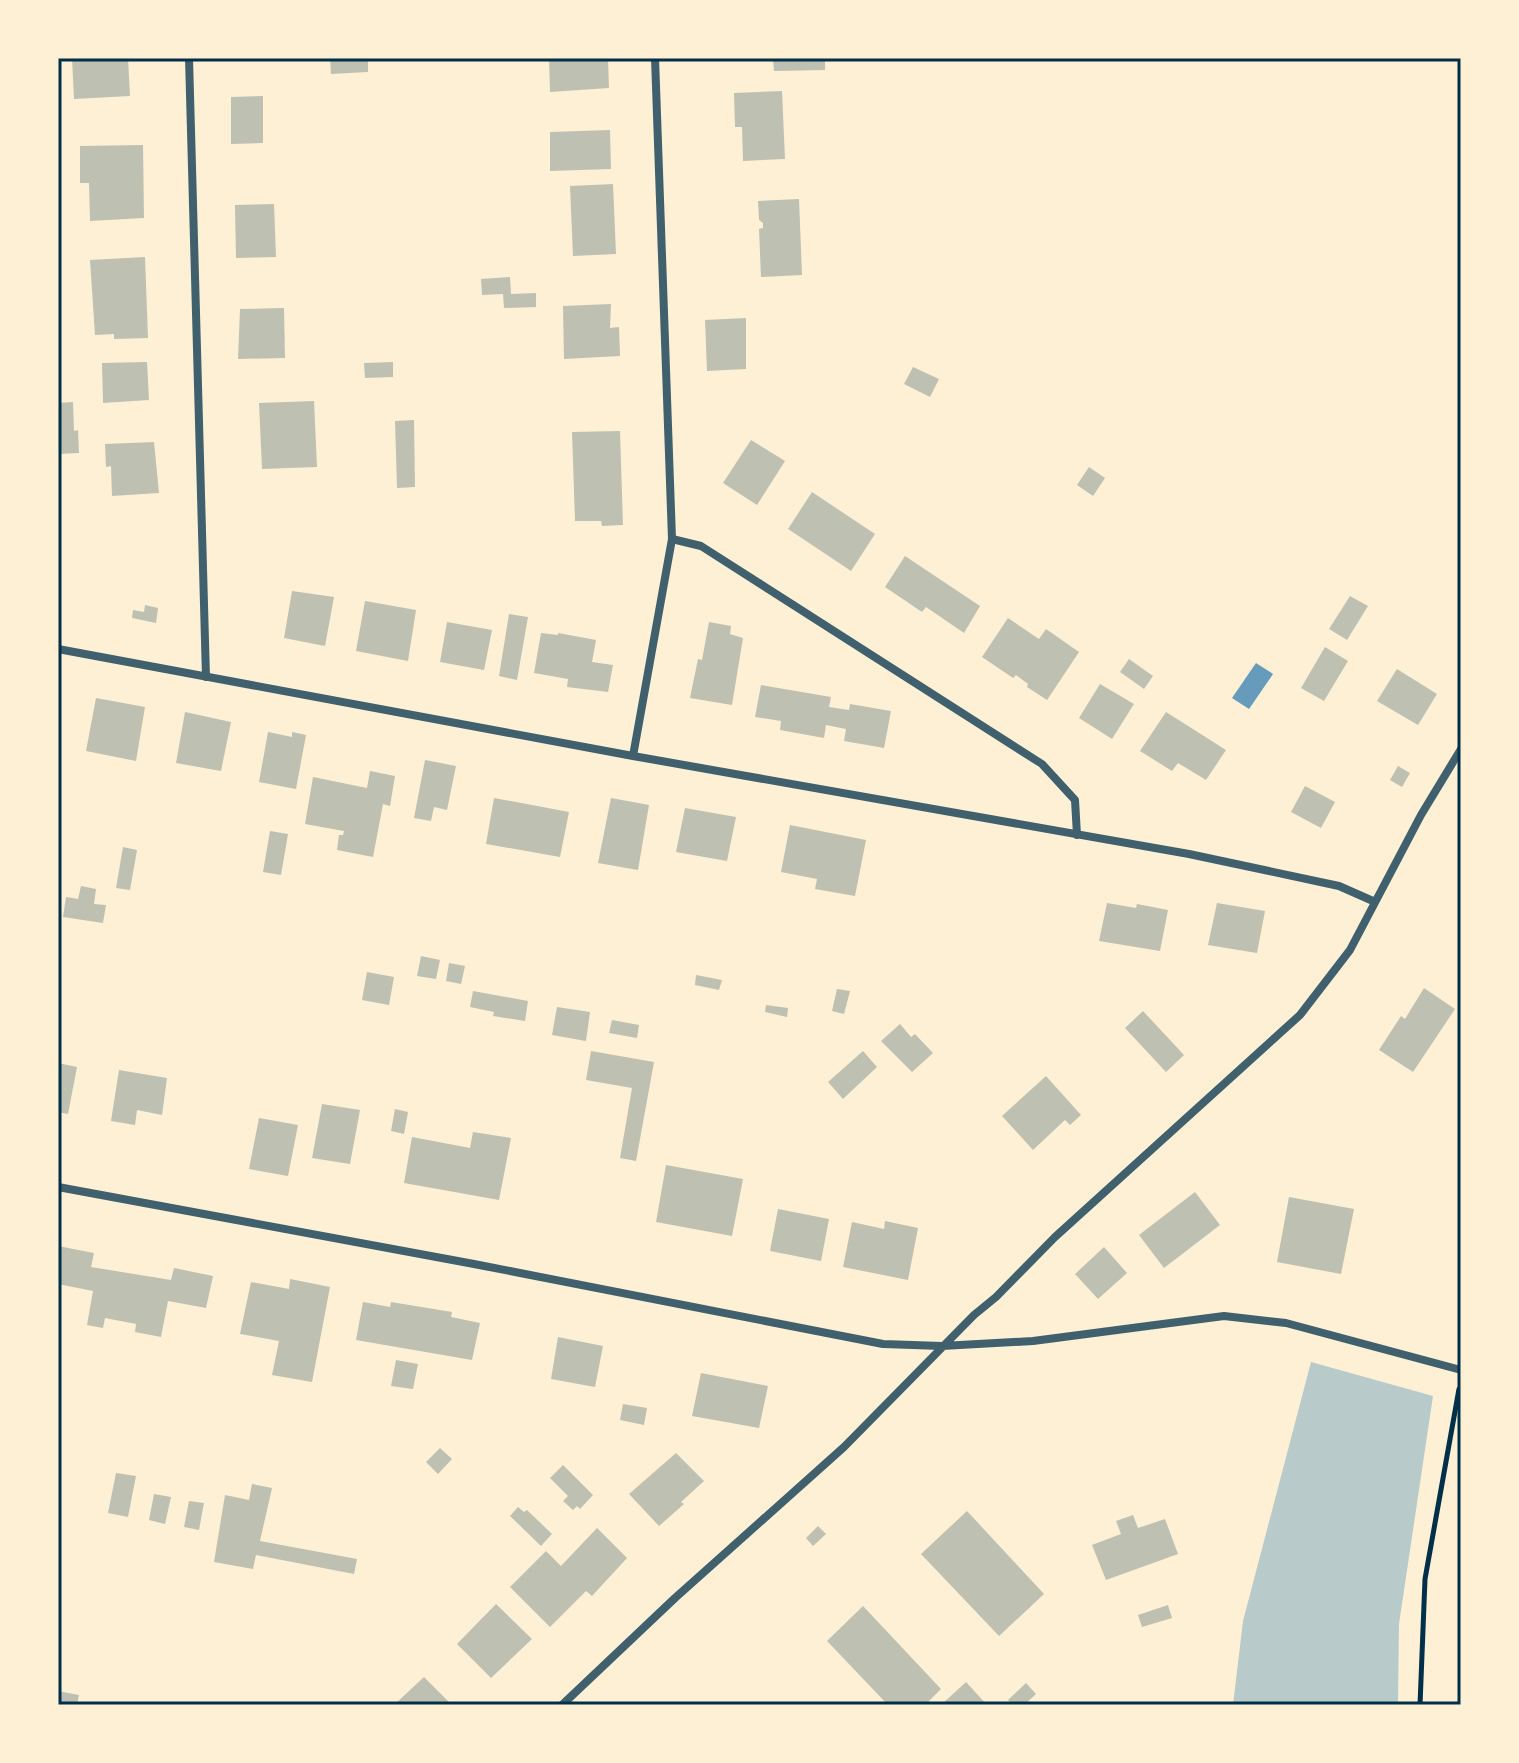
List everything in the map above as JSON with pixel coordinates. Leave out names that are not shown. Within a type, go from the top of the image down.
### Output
[{"type":"street","points":[[189,58],[206,677]]},
{"type":"street","points":[[633,756],[672,539],[655,58]]},
{"type":"street","points":[[672,539],[701,546],[1042,764],[1075,800],[1077,835]]},
{"type":"street","points":[[58,649],[633,756],[1189,854],[1339,886],[1373,901]]},
{"type":"street","points":[[562,1705],[675,1598],[844,1447],[942,1346],[1055,1237],[1300,1015],[1350,950],[1373,901],[1461,749]]},
{"type":"street","points":[[58,1187],[883,1344],[942,1346],[1033,1341],[1224,1316],[1286,1323],[1461,1370]]},
{"type":"path","points":[[1420,1705],[1425,1579],[1461,1377]]},
{"type":"shaded area","points":[[1311,1362],[1433,1396],[1399,1624],[1398,1705],[1233,1705],[1243,1621]]},
{"type":"water","points":[[1256,663],[1273,674],[1249,709],[1232,698]]},
{"type":"building","points":[[72,58],[128,58],[130,96],[74,99]]},
{"type":"building","points":[[330,58],[368,58],[368,72],[331,74]]},
{"type":"building","points":[[549,58],[608,58],[609,88],[550,92]]},
{"type":"building","points":[[773,58],[825,58],[825,70],[774,71]]},
{"type":"building","points":[[782,91],[785,159],[743,161],[742,127],[735,127],[734,93]]},
{"type":"building","points":[[263,96],[263,143],[231,144],[231,97]]},
{"type":"building","points":[[610,130],[611,169],[550,171],[550,132]]},
{"type":"building","points":[[143,145],[144,218],[90,221],[89,183],[80,183],[80,146]]},
{"type":"building","points":[[613,184],[616,254],[573,256],[570,186]]},
{"type":"building","points":[[799,199],[802,275],[761,277],[759,229],[763,228],[763,223],[759,220],[758,201]]},
{"type":"building","points":[[274,204],[276,257],[236,258],[235,205]]},
{"type":"building","points":[[145,257],[148,338],[114,339],[114,334],[95,335],[90,260]]},
{"type":"building","points":[[510,277],[511,294],[536,293],[536,307],[504,308],[503,294],[482,295],[481,279]]},
{"type":"building","points":[[611,304],[610,328],[619,327],[620,356],[564,359],[563,306]]},
{"type":"building","points":[[284,308],[285,358],[238,359],[240,309]]},
{"type":"building","points":[[746,318],[746,369],[707,371],[705,320]]},
{"type":"building","points":[[147,362],[149,400],[103,403],[102,363]]},
{"type":"building","points":[[393,362],[393,377],[365,378],[364,363]]},
{"type":"building","points":[[913,367],[939,379],[930,397],[904,384]]},
{"type":"building","points":[[314,401],[317,467],[262,469],[259,403]]},
{"type":"building","points":[[73,402],[79,453],[58,454],[58,403]]},
{"type":"building","points":[[414,420],[415,487],[397,488],[395,421]]},
{"type":"building","points":[[620,431],[623,525],[602,526],[601,521],[575,521],[572,432]]},
{"type":"building","points":[[751,440],[785,461],[757,505],[723,483]]},
{"type":"building","points":[[154,442],[159,493],[112,496],[111,466],[106,467],[105,444]]},
{"type":"building","points":[[1089,467],[1105,478],[1093,496],[1077,485]]},
{"type":"building","points":[[812,492],[875,534],[851,571],[788,529]]},
{"type":"building","points":[[905,556],[980,606],[964,633],[926,607],[922,612],[885,587]]},
{"type":"building","points":[[292,591],[334,597],[325,646],[284,638]]},
{"type":"building","points":[[1350,596],[1368,606],[1347,640],[1329,629]]},
{"type":"building","points":[[365,601],[416,610],[408,661],[356,651]]},
{"type":"building","points":[[145,605],[158,608],[156,623],[132,618],[133,610],[144,612]]},
{"type":"building","points":[[509,614],[528,617],[517,680],[499,676]]},
{"type":"building","points":[[1008,618],[1039,639],[1046,629],[1079,652],[1047,700],[1027,687],[1028,684],[1016,675],[1013,678],[982,657]]},
{"type":"building","points":[[447,622],[492,630],[484,670],[440,662]]},
{"type":"building","points":[[709,622],[731,626],[730,634],[743,638],[732,705],[690,698],[698,659],[702,660]]},
{"type":"building","points":[[541,633],[596,640],[592,662],[613,665],[608,692],[567,687],[568,679],[534,673]]},
{"type":"building","points":[[1325,647],[1348,661],[1324,701],[1301,688]]},
{"type":"building","points":[[1129,659],[1153,676],[1144,689],[1120,672]]},
{"type":"building","points":[[1397,669],[1437,694],[1418,725],[1377,701]]},
{"type":"building","points":[[1100,684],[1134,704],[1112,739],[1079,718]]},
{"type":"building","points":[[761,685],[831,697],[829,707],[849,710],[850,704],[891,711],[884,748],[844,741],[846,729],[826,725],[824,738],[780,730],[781,721],[755,717]]},
{"type":"building","points":[[96,698],[145,707],[136,761],[86,751]]},
{"type":"building","points":[[185,712],[231,722],[221,771],[176,763]]},
{"type":"building","points":[[1166,712],[1226,750],[1206,780],[1178,763],[1172,771],[1140,751]]},
{"type":"building","points":[[268,732],[292,737],[292,732],[306,735],[296,789],[259,782]]},
{"type":"building","points":[[425,760],[456,766],[447,810],[434,807],[431,821],[414,818]]},
{"type":"building","points":[[1398,766],[1410,773],[1402,787],[1390,780]]},
{"type":"building","points":[[370,771],[395,776],[390,806],[383,804],[373,857],[337,850],[339,835],[343,835],[344,831],[305,824],[313,777],[367,788]]},
{"type":"building","points":[[1305,786],[1335,802],[1321,828],[1291,812]]},
{"type":"building","points":[[494,798],[569,812],[560,857],[486,844]]},
{"type":"building","points":[[611,798],[649,805],[638,870],[598,863]]},
{"type":"building","points":[[685,808],[736,817],[727,861],[676,852]]},
{"type":"building","points":[[790,825],[866,840],[855,896],[815,889],[817,879],[781,872]]},
{"type":"building","points":[[270,831],[288,834],[281,875],[263,872]]},
{"type":"building","points":[[123,847],[137,850],[130,890],[116,888]]},
{"type":"building","points":[[81,886],[96,889],[94,904],[106,905],[103,923],[63,917],[66,897],[78,899]]},
{"type":"building","points":[[1107,903],[1136,908],[1137,904],[1168,910],[1160,951],[1099,941]]},
{"type":"building","points":[[1217,903],[1265,911],[1257,953],[1208,945]]},
{"type":"building","points":[[421,956],[440,960],[436,979],[417,976]]},
{"type":"building","points":[[449,963],[465,966],[461,984],[446,981]]},
{"type":"building","points":[[367,972],[394,977],[389,1005],[362,1000]]},
{"type":"building","points":[[696,975],[722,980],[719,990],[695,985]]},
{"type":"building","points":[[1424,988],[1455,1009],[1413,1072],[1379,1050],[1401,1016],[1405,1019]]},
{"type":"building","points":[[837,989],[850,991],[844,1014],[832,1011]]},
{"type":"building","points":[[473,991],[528,1001],[525,1021],[493,1016],[494,1012],[470,1007]]},
{"type":"building","points":[[766,1005],[788,1008],[787,1017],[765,1012]]},
{"type":"building","points":[[557,1007],[590,1012],[586,1041],[552,1035]]},
{"type":"building","points":[[1143,1011],[1184,1055],[1166,1072],[1125,1028]]},
{"type":"building","points":[[612,1020],[639,1025],[637,1038],[609,1033]]},
{"type":"building","points":[[900,1024],[911,1037],[915,1034],[933,1053],[912,1072],[881,1041]]},
{"type":"building","points":[[591,1051],[654,1062],[636,1161],[620,1158],[632,1088],[586,1080]]},
{"type":"building","points":[[863,1051],[877,1067],[843,1099],[828,1082]]},
{"type":"building","points":[[58,1063],[77,1067],[68,1114],[58,1112]]},
{"type":"building","points":[[119,1070],[167,1078],[162,1115],[137,1110],[135,1125],[111,1121]]},
{"type":"building","points":[[1046,1076],[1081,1115],[1070,1125],[1065,1120],[1033,1150],[1002,1116]]},
{"type":"building","points":[[322,1104],[360,1110],[350,1164],[312,1158]]},
{"type":"building","points":[[395,1109],[408,1112],[404,1134],[391,1131]]},
{"type":"building","points":[[259,1118],[298,1125],[288,1176],[249,1169]]},
{"type":"building","points":[[473,1132],[511,1138],[499,1200],[404,1183],[412,1137],[470,1148]]},
{"type":"building","points":[[666,1165],[743,1179],[732,1236],[656,1222]]},
{"type":"building","points":[[1195,1192],[1220,1225],[1164,1268],[1139,1235]]},
{"type":"building","points":[[1289,1197],[1354,1209],[1341,1274],[1277,1262]]},
{"type":"building","points":[[778,1209],[829,1219],[821,1261],[770,1251]]},
{"type":"building","points":[[885,1221],[918,1228],[908,1280],[843,1267],[852,1222],[884,1229]]},
{"type":"building","points":[[58,1246],[94,1253],[91,1267],[171,1280],[174,1268],[213,1276],[206,1308],[168,1301],[161,1337],[135,1332],[136,1324],[105,1318],[103,1328],[87,1325],[93,1291],[58,1284]]},
{"type":"building","points":[[1104,1247],[1127,1273],[1098,1299],[1075,1274]]},
{"type":"building","points":[[290,1279],[330,1287],[312,1382],[272,1375],[279,1341],[240,1334],[251,1282],[289,1289]]},
{"type":"building","points":[[363,1302],[390,1307],[391,1302],[452,1312],[451,1317],[480,1323],[472,1360],[356,1340]]},
{"type":"building","points":[[558,1337],[603,1346],[595,1387],[551,1379]]},
{"type":"building","points":[[396,1360],[418,1364],[413,1389],[391,1386]]},
{"type":"building","points":[[701,1373],[768,1386],[759,1428],[692,1416]]},
{"type":"building","points":[[623,1404],[647,1408],[644,1425],[620,1420]]},
{"type":"building","points":[[440,1448],[452,1459],[438,1474],[426,1462]]},
{"type":"building","points":[[676,1453],[704,1481],[659,1526],[629,1494]]},
{"type":"building","points":[[563,1465],[593,1495],[580,1509],[577,1506],[573,1510],[563,1501],[568,1496],[550,1478]]},
{"type":"building","points":[[116,1473],[136,1476],[128,1517],[108,1513]]},
{"type":"building","points":[[252,1484],[272,1488],[260,1541],[357,1559],[354,1574],[256,1555],[253,1569],[214,1562],[225,1495],[249,1500]]},
{"type":"building","points":[[154,1494],[171,1497],[165,1524],[149,1520]]},
{"type":"building","points":[[189,1501],[204,1503],[199,1530],[184,1527]]},
{"type":"building","points":[[518,1507],[524,1512],[527,1510],[552,1534],[541,1546],[510,1516]]},
{"type":"building","points":[[967,1511],[1044,1594],[999,1636],[921,1554]]},
{"type":"building","points":[[1133,1515],[1138,1528],[1165,1519],[1178,1554],[1106,1580],[1092,1545],[1121,1534],[1116,1521]]},
{"type":"building","points":[[818,1526],[826,1534],[813,1546],[806,1538]]},
{"type":"building","points":[[597,1528],[627,1558],[592,1596],[586,1591],[550,1627],[510,1587],[546,1551],[561,1566]]},
{"type":"building","points":[[496,1604],[532,1639],[491,1678],[457,1644]]},
{"type":"building","points":[[1168,1605],[1172,1618],[1142,1627],[1138,1615]]},
{"type":"building","points":[[863,1606],[941,1689],[925,1705],[888,1705],[827,1641]]},
{"type":"building","points":[[424,1677],[452,1705],[394,1705]]},
{"type":"building","points":[[966,1682],[987,1705],[941,1705]]},
{"type":"building","points":[[1026,1683],[1036,1694],[1024,1705],[1013,1705],[1008,1700]]},
{"type":"building","points":[[58,1691],[79,1695],[77,1705],[58,1705]]}]
